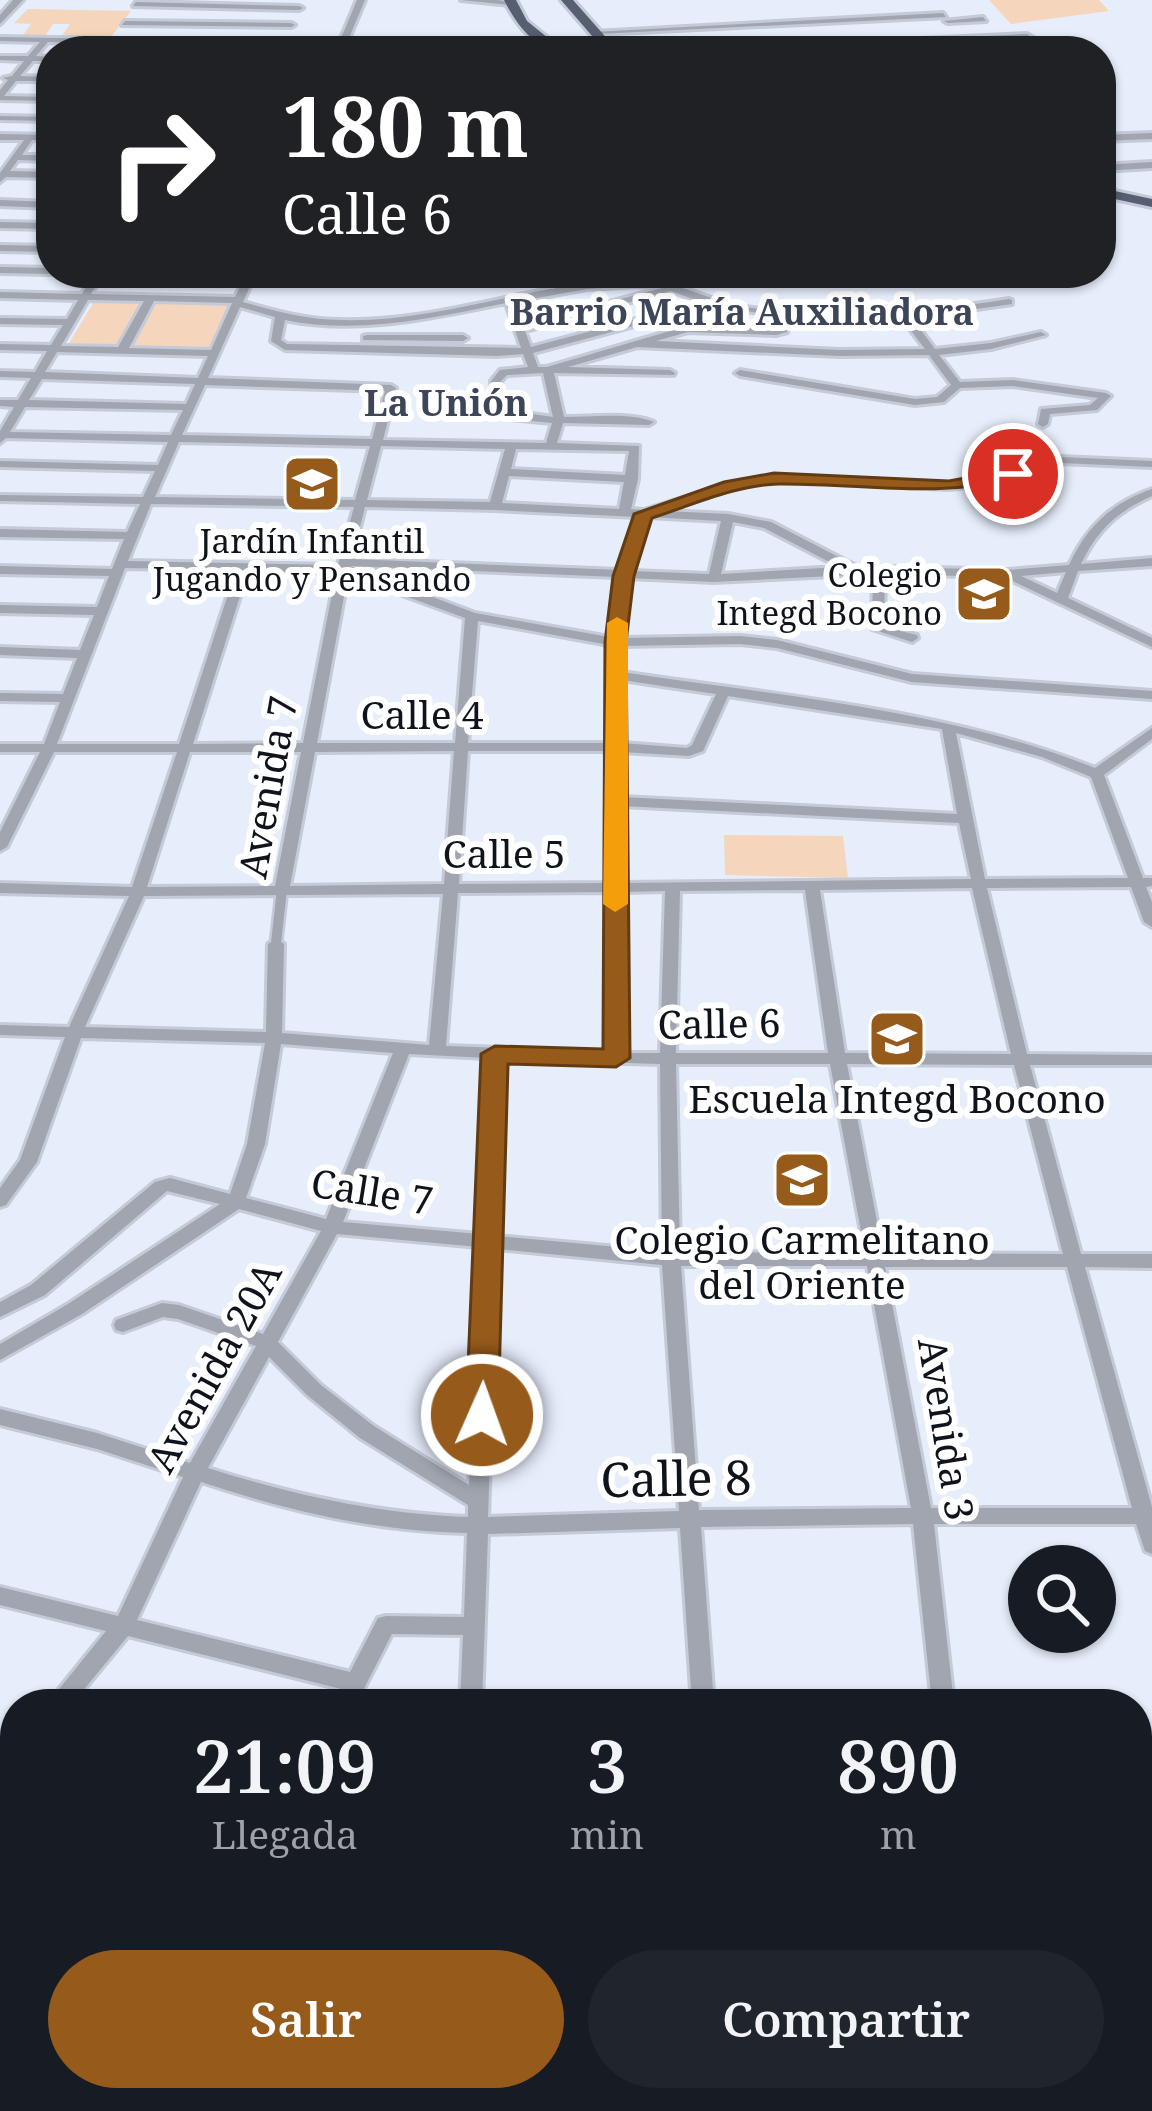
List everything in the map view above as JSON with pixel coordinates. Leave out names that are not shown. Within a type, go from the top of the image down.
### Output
[{"type":"highway","points":[[567,0],[585,36]]},
{"type":"highway","points":[[510,1],[537,36]]},
{"type":"highway","points":[[1116,192],[1152,200]]},
{"type":"street","points":[[346,36],[361,0]]},
{"type":"street","points":[[465,0],[510,1]]},
{"type":"street","points":[[0,4],[16,2]]},
{"type":"street","points":[[0,21],[16,2]]},
{"type":"street","points":[[116,36],[137,2],[302,4],[285,36]]},
{"type":"street","points":[[174,36],[191,3]]},
{"type":"street","points":[[888,9],[905,29]]},
{"type":"street","points":[[841,10],[860,31]]},
{"type":"street","points":[[798,13],[814,33]]},
{"type":"street","points":[[752,15],[769,36]]},
{"type":"street","points":[[585,36],[712,21],[983,20]]},
{"type":"street","points":[[712,21],[723,36]]},
{"type":"street","points":[[125,23],[291,25]]},
{"type":"street","points":[[663,24],[671,36]]},
{"type":"street","points":[[0,39],[36,40]]},
{"type":"street","points":[[0,97],[36,52]]},
{"type":"street","points":[[0,58],[36,58]]},
{"type":"street","points":[[0,78],[36,79]]},
{"type":"street","points":[[0,97],[36,98]]},
{"type":"street","points":[[0,118],[36,119]]},
{"type":"street","points":[[1116,138],[1152,136]]},
{"type":"street","points":[[0,137],[36,137]]},
{"type":"street","points":[[6,168],[30,137]]},
{"type":"street","points":[[1137,137],[1152,152]]},
{"type":"street","points":[[1116,156],[1152,152]]},
{"type":"street","points":[[6,168],[36,161]]},
{"type":"street","points":[[1116,167],[1152,164]]},
{"type":"street","points":[[6,168],[36,173]]},
{"type":"street","points":[[0,203],[36,204]]},
{"type":"street","points":[[0,225],[36,226]]},
{"type":"street","points":[[0,248],[36,249]]},
{"type":"street","points":[[0,270],[36,271]]},
{"type":"street","points":[[1,436],[90,288]]},
{"type":"street","points":[[0,847],[48,750],[131,536],[244,288]]},
{"type":"street","points":[[0,295],[151,298],[237,306],[280,317],[373,323],[455,314],[575,288]]},
{"type":"street","points":[[523,328],[673,288]]},
{"type":"street","points":[[679,288],[710,302],[787,315],[905,316],[1009,302]]},
{"type":"street","points":[[122,350],[151,298]]},
{"type":"street","points":[[510,302],[523,328],[527,352],[541,370],[560,417],[551,446]]},
{"type":"street","points":[[280,317],[277,345],[285,347],[527,352],[710,302]]},
{"type":"street","points":[[455,314],[467,352]]},
{"type":"street","points":[[541,370],[687,329],[776,332],[783,330],[787,315]]},
{"type":"street","points":[[905,316],[957,385]]},
{"type":"street","points":[[0,320],[70,322]]},
{"type":"street","points":[[278,334],[463,338]]},
{"type":"street","points":[[635,344],[934,355],[990,349],[1041,335]]},
{"type":"street","points":[[0,347],[212,353]]},
{"type":"street","points":[[650,422],[518,419],[500,412],[496,381],[504,372],[541,370],[670,373]]},
{"type":"street","points":[[0,374],[201,381]]},
{"type":"street","points":[[740,374],[915,402],[940,400],[957,385],[1013,383],[1106,396],[1093,409],[1046,411],[1043,424]]},
{"type":"street","name":"Avenida 7","points":[[201,381],[391,388],[358,504],[307,747],[282,889],[274,1038],[256,1144],[236,1202]]},
{"type":"street","points":[[0,403],[188,407]]},
{"type":"street","points":[[1,436],[635,448],[626,511]]},
{"type":"street","points":[[495,506],[511,446]]},
{"type":"street","points":[[644,514],[731,486],[774,478],[949,486],[986,482],[1060,460],[1152,464]]},
{"type":"street","points":[[0,464],[161,468]]},
{"type":"street","points":[[504,472],[632,479]]},
{"type":"street","points":[[1062,597],[1092,530],[1117,506],[1152,492]]},
{"type":"street","points":[[0,498],[495,506],[728,518],[766,525],[854,570]]},
{"type":"street","points":[[616,1058],[615,642],[623,576],[644,514]]},
{"type":"street","points":[[714,578],[728,518]]},
{"type":"street","points":[[0,533],[131,536]]},
{"type":"street","points":[[0,570],[344,565],[714,578],[854,570],[1006,573],[1152,562]]},
{"type":"street","points":[[344,565],[472,616],[615,642],[740,640],[777,644],[912,678],[1152,695]]},
{"type":"street","points":[[0,1201],[28,1162],[75,1032],[138,892],[243,568]]},
{"type":"street","points":[[879,571],[878,629],[912,638]]},
{"type":"street","points":[[1006,573],[1152,643]]},
{"type":"street","points":[[0,609],[103,611]]},
{"type":"street","points":[[437,1052],[454,887],[459,748],[472,616]]},
{"type":"street","points":[[0,651],[87,654]]},
{"type":"street","points":[[616,675],[948,726],[1047,754],[1097,774],[1144,883],[1152,922]]},
{"type":"street","name":"Calle 4","points":[[0,748],[689,752],[698,748],[723,693]]},
{"type":"street","points":[[0,697],[70,698]]},
{"type":"street","points":[[948,726],[964,819],[1022,1059],[1148,1516],[1152,1545]]},
{"type":"street","points":[[1097,774],[1152,732]]},
{"type":"street","points":[[616,802],[964,819]]},
{"type":"street","name":"Calle 5","points":[[0,888],[138,892],[1144,883]]},
{"type":"street","name":"Avenida 3","points":[[812,884],[837,1056],[923,1518],[942,1689]]},
{"type":"street","points":[[673,886],[668,1059],[671,1259],[702,1689]]},
{"type":"street","name":"Calle 6","points":[[0,1030],[274,1038],[437,1052],[616,1058],[1152,1060]]},
{"type":"street","name":"Avenida 20A","points":[[71,1689],[125,1624],[196,1469],[332,1227],[403,1048]]},
{"type":"street","points":[[472,1689],[495,1054]]},
{"type":"street","name":"Calle 7","points":[[0,1310],[38,1290],[161,1186],[170,1184],[332,1227],[671,1259],[878,1264],[1152,1261]]},
{"type":"street","points":[[0,1353],[76,1309],[236,1202]]},
{"type":"street","points":[[123,1325],[162,1310],[266,1342],[314,1390],[367,1432],[479,1501]]},
{"type":"street","name":"Calle 8","points":[[0,1417],[196,1469],[308,1506],[385,1520],[478,1526],[690,1519],[1148,1516]]},
{"type":"street","points":[[0,1596],[125,1624],[337,1689]]},
{"type":"street","points":[[352,1689],[386,1625],[474,1626]]},
{"type":"shaded area","points":[[989,0],[1099,0],[1109,11],[1011,24]]},
{"type":"shaded area","points":[[28,9],[131,11],[112,36],[62,36],[70,24],[53,24],[45,36],[23,35],[31,24],[14,23]]},
{"type":"shaded area","points":[[95,300],[143,302],[118,345],[69,343]]},
{"type":"shaded area","points":[[156,303],[232,305],[211,348],[133,346]]},
{"type":"shaded area","points":[[724,835],[843,836],[848,878],[725,875]]},
{"type":"slow traffic","points":[[615,904],[617,623]]},
{"type":"place","name":"Jardín Infantil Jugando y Pensando","points":[[312,484]]},
{"type":"place","name":"Colegio Integd Bocono","points":[[984,594]]},
{"type":"place","name":"Escuela Integd Bocono","points":[[897,1039]]},
{"type":"place","name":"Colegio Carmelitano del Oriente","points":[[802,1180]]},
{"type":"district","name":"Barrio María Auxiliadora","points":[[742,312]]},
{"type":"district","name":"La Unión","points":[[446,403]]},
{"type":"route","points":[[482,1415],[495,1054],[616,1058],[615,642],[623,576],[644,514],[731,486],[774,478],[949,486],[1013,474]]}]
